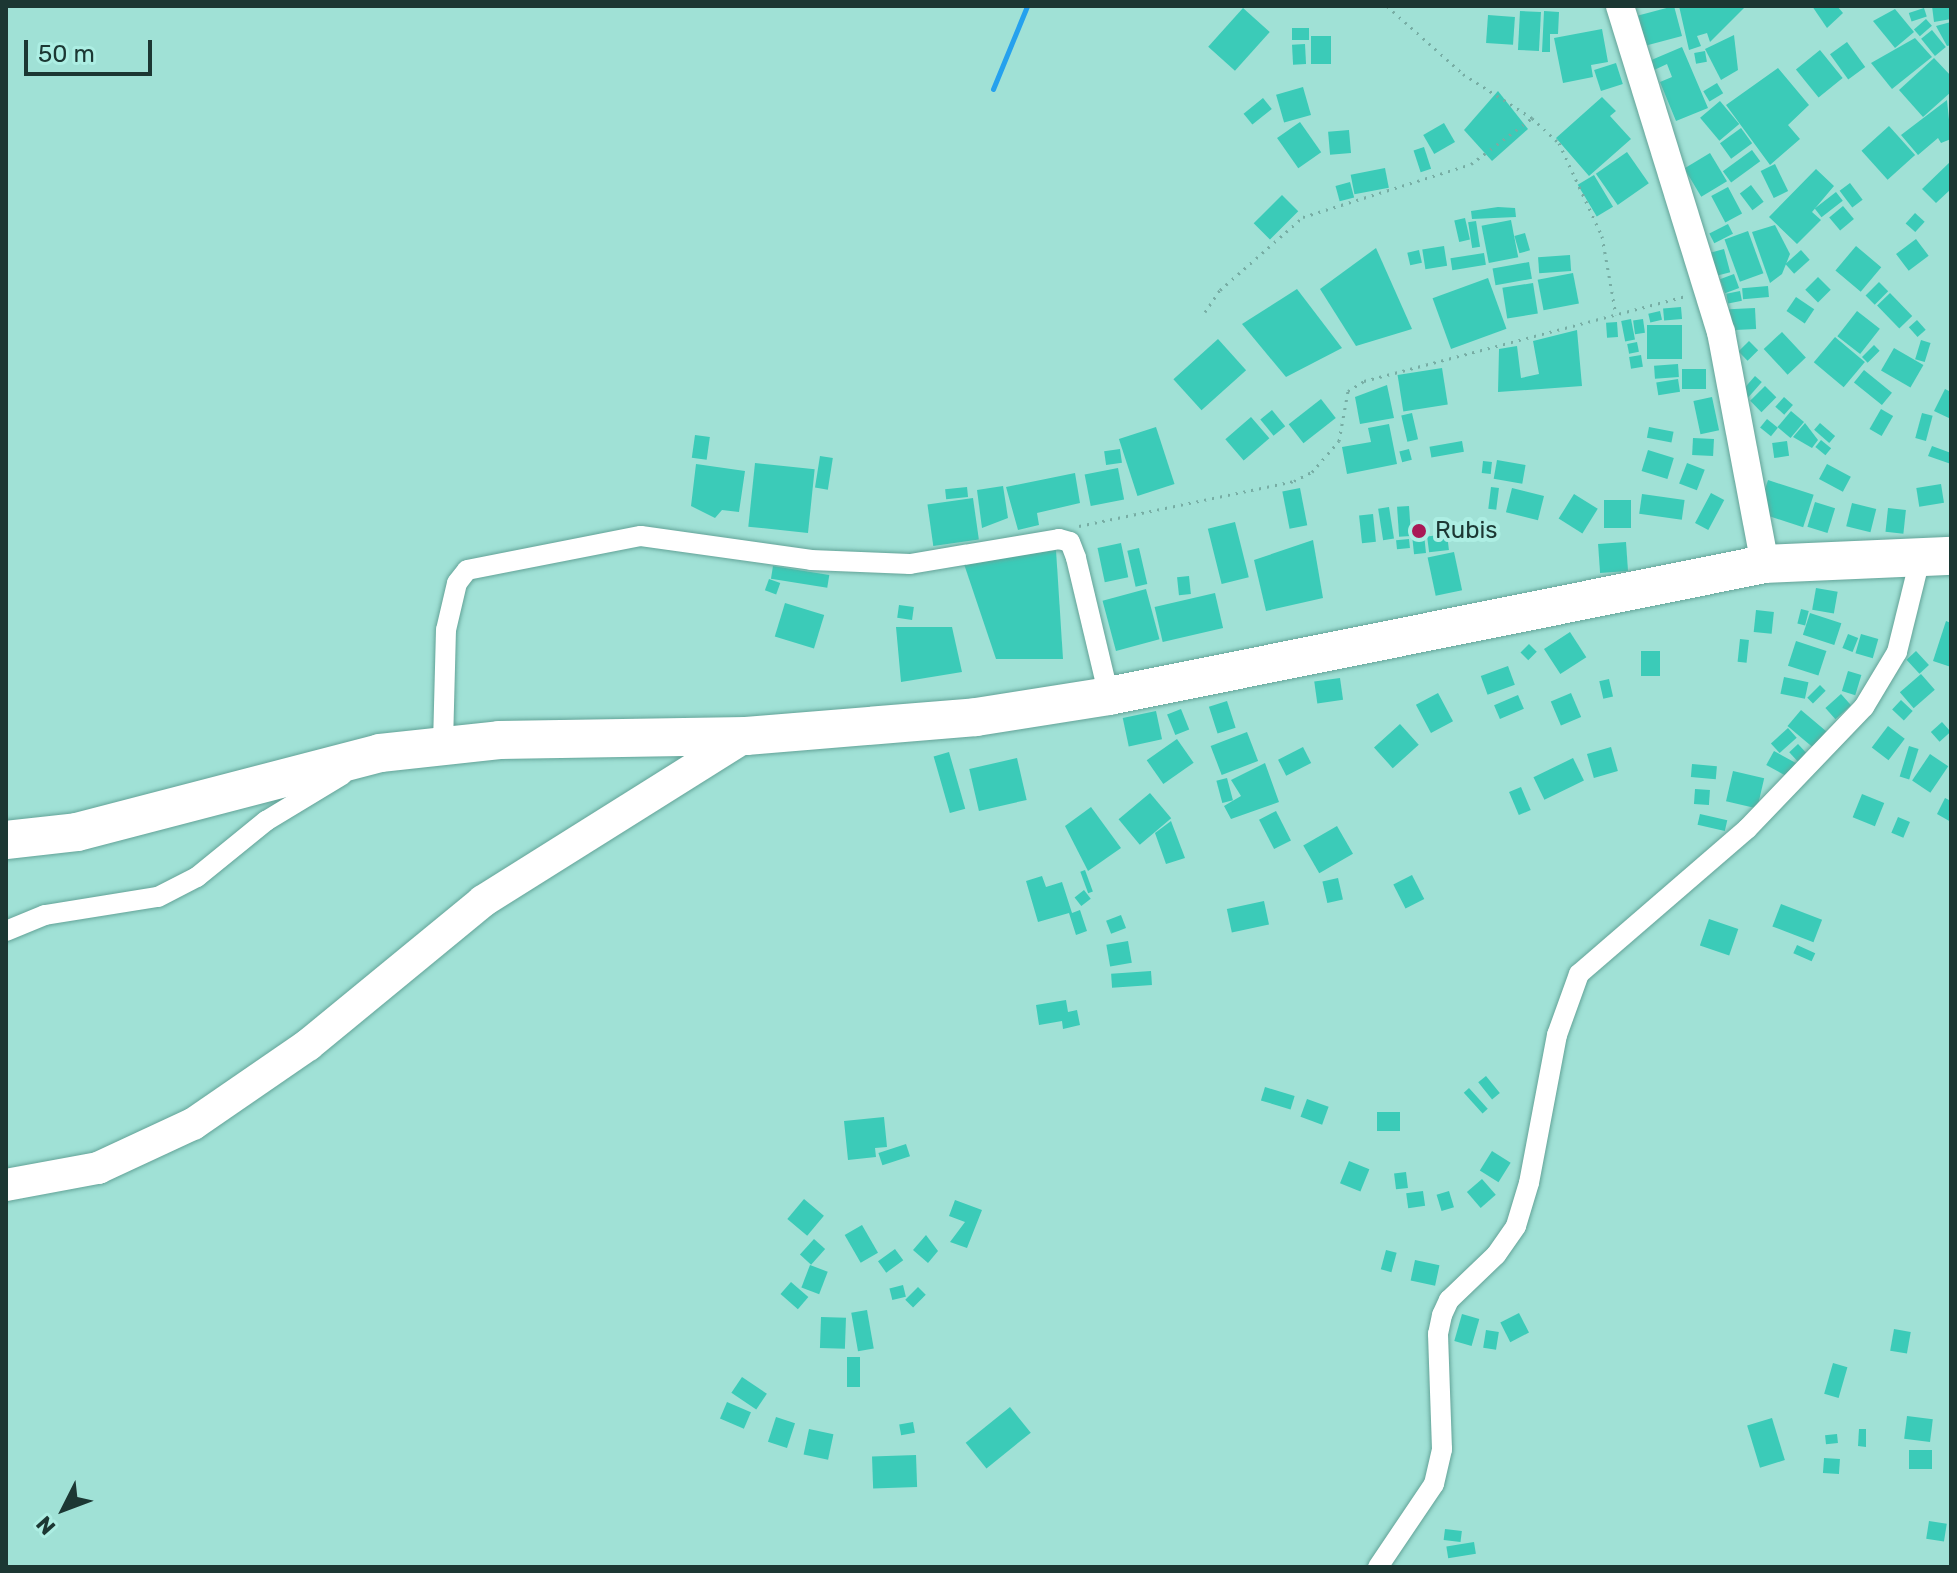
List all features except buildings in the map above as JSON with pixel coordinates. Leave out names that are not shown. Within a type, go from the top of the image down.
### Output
[{"type":"highway","points":[[6,840],[77,832],[380,753],[443,744],[746,736],[902,725],[1109,696],[1765,564],[1936,555]]},
{"type":"main road","points":[[1620,6],[1709,290],[1765,564]]},
{"type":"main road","points":[[6,1185],[98,1168],[193,1124],[308,1045],[494,893],[746,736]]},
{"type":"street","points":[[443,744],[450,604],[467,570],[483,564],[641,536],[864,563],[910,564],[1059,539],[1070,542],[1109,696]]},
{"type":"street","points":[[1378,1567],[1434,1484],[1442,1449],[1438,1345],[1442,1315],[1449,1300],[1496,1255],[1516,1226],[1529,1183],[1557,1035],[1579,974],[1616,936],[1747,829],[1864,707],[1897,652],[1936,555]]},
{"type":"street","points":[[6,931],[45,915],[158,897],[197,877],[266,821],[380,753]]},
{"type":"path","points":[[1387,6],[1463,74],[1532,118],[1559,143],[1602,236],[1616,315]]},
{"type":"path","points":[[1205,312],[1220,290],[1303,217],[1471,164],[1532,118]]},
{"type":"path","points":[[1070,542],[1080,525],[1294,481],[1312,472],[1339,441],[1348,391],[1364,381],[1709,290]]},
{"type":"waterway","points":[[993,89],[1027,6]]},
{"type":"place","name":"Rubis","points":[[1419,531]]}]
